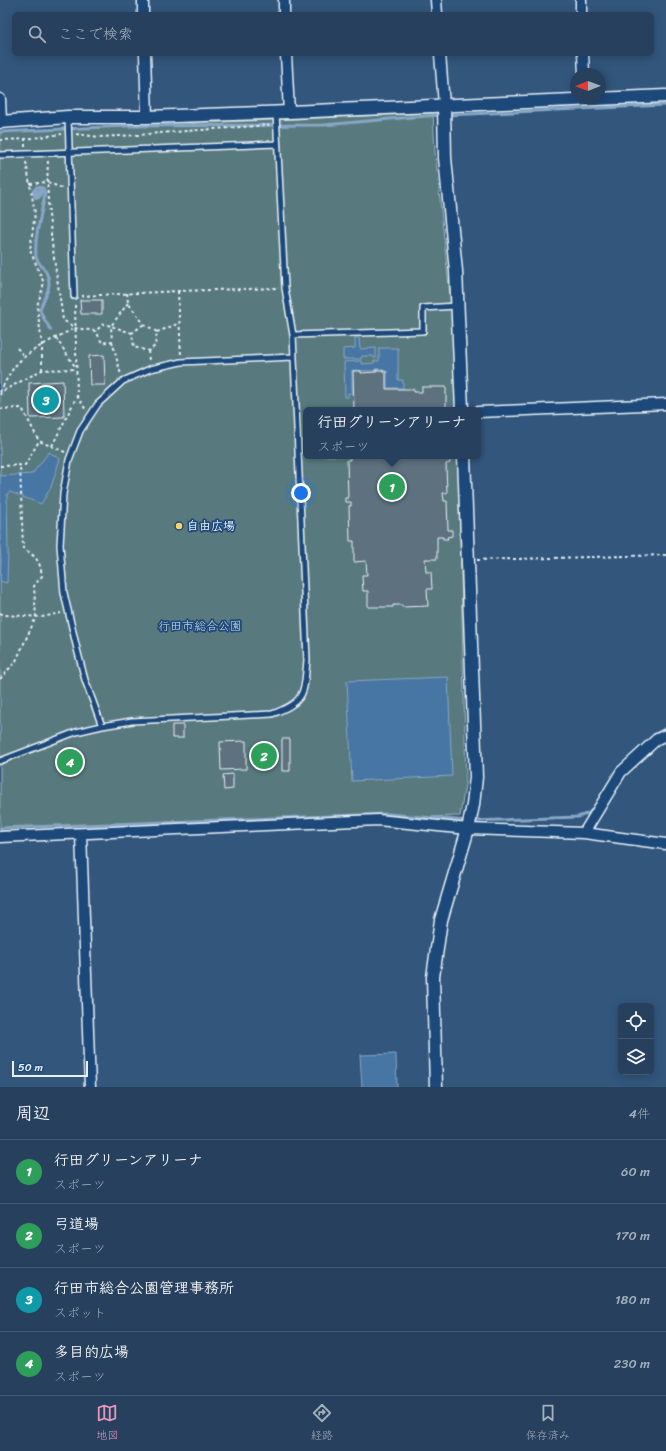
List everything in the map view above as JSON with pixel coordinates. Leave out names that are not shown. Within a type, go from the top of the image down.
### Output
[{"type":"street","points":[[143,0],[144,12]]},
{"type":"street","points":[[284,0],[284,12]]},
{"type":"street","points":[[436,0],[437,12]]},
{"type":"street","points":[[581,0],[582,12]]},
{"type":"street","points":[[145,56],[147,117]]},
{"type":"street","points":[[286,56],[289,112]]},
{"type":"street","points":[[440,56],[444,105],[445,158],[456,271],[462,407]]},
{"type":"street","points":[[583,56],[584,68]]},
{"type":"street","points":[[606,97],[666,96]]},
{"type":"street","points":[[0,99],[1,122],[68,118],[289,112],[570,99]]},
{"type":"street","points":[[481,412],[666,404]]},
{"type":"street","points":[[436,1087],[433,977],[441,920],[468,829],[473,805],[476,777],[464,459]]},
{"type":"street","points":[[584,833],[621,772],[657,739],[666,735]]},
{"type":"street","points":[[0,837],[378,820],[468,829],[584,833],[666,844]]},
{"type":"street","points":[[82,834],[90,1087]]},
{"type":"lane","points":[[0,761],[76,732],[102,726],[132,721],[272,714],[286,710],[299,700],[305,689],[307,660],[293,335],[286,288],[275,112]]},
{"type":"lane","points":[[68,118],[74,296]]},
{"type":"lane","points":[[0,155],[277,144]]},
{"type":"lane","points":[[293,335],[423,331],[423,308],[458,306]]},
{"type":"lane","points":[[102,726],[84,674],[64,593],[60,545],[63,494],[71,454],[80,431],[98,404],[123,381],[150,369],[181,362],[293,357]]},
{"type":"path","points":[[0,140],[25,139],[69,133],[99,137],[276,125]]},
{"type":"path","points":[[25,139],[24,154],[35,213],[30,250],[43,287],[37,306],[42,345],[42,370]]},
{"type":"path","points":[[49,153],[47,182],[49,218],[63,320],[75,328],[96,330],[103,324],[132,333]]},
{"type":"path","points":[[30,184],[47,182],[70,191]]},
{"type":"path","points":[[52,446],[77,396],[74,296],[286,288]]},
{"type":"path","points":[[178,291],[181,362]]},
{"type":"path","points":[[123,381],[112,341],[111,326],[128,302],[128,293]]},
{"type":"path","points":[[128,302],[144,324],[157,332]]},
{"type":"path","points":[[157,332],[180,323]]},
{"type":"path","points":[[132,333],[144,324]]},
{"type":"path","points":[[0,393],[6,379],[17,364],[25,357],[42,345],[75,328]]},
{"type":"path","points":[[96,330],[102,343],[112,341]]},
{"type":"path","points":[[148,351],[155,346],[157,332]]},
{"type":"path","points":[[132,333],[134,347],[148,351]]},
{"type":"path","points":[[56,338],[76,370]]},
{"type":"path","points":[[17,348],[25,357]]},
{"type":"path","points":[[148,351],[150,369]]},
{"type":"path","points":[[0,393],[42,370],[76,370]]},
{"type":"path","points":[[77,396],[90,416]]},
{"type":"path","points":[[0,409],[22,408],[39,441],[71,454]]},
{"type":"path","points":[[0,466],[25,465],[39,441]]},
{"type":"path","points":[[0,680],[16,661],[36,617],[34,586],[42,576],[41,566],[36,558],[23,548],[20,465]]},
{"type":"path","points":[[468,560],[666,555]]},
{"type":"path","points":[[0,613],[4,615],[36,617],[53,615]]},
{"type":"green space","name":"行田市総合公園","points":[[433,113],[435,152],[451,306],[457,407],[303,407],[303,459],[458,459],[466,779],[460,816],[0,831],[0,132]]},
{"type":"water","points":[[355,338],[359,338],[360,349],[376,348],[376,358],[373,356],[362,356],[361,359],[343,359],[343,349],[355,348]]},
{"type":"water","points":[[379,348],[398,348],[398,380],[403,380],[403,388],[387,388],[387,371],[383,371],[383,369],[375,369],[375,371],[352,370],[352,393],[348,393],[348,397],[345,397],[344,362],[361,361],[362,364],[379,361]]},
{"type":"water","points":[[49,452],[60,459],[51,487],[41,504],[10,492],[7,494],[7,583],[0,581],[0,476],[32,474]]},
{"type":"water","points":[[448,677],[452,776],[352,781],[347,681]]},
{"type":"water","points":[[396,1054],[397,1087],[362,1087],[360,1055]]},
{"type":"building","points":[[80,300],[102,300],[102,314],[81,314]]},
{"type":"building","points":[[104,355],[105,385],[90,385],[89,356]]},
{"type":"building","points":[[376,370],[383,370],[383,372],[386,372],[386,389],[414,389],[414,392],[422,392],[422,387],[446,387],[446,407],[354,407],[353,371],[361,371],[361,373],[376,372]]},
{"type":"building","points":[[63,381],[64,417],[30,418],[29,383]]},
{"type":"building","points":[[450,459],[450,463],[446,464],[447,493],[443,493],[444,501],[447,501],[448,530],[452,530],[452,536],[447,537],[448,539],[437,537],[437,559],[425,559],[426,572],[431,572],[432,589],[427,589],[428,606],[402,607],[402,605],[393,605],[393,607],[368,607],[368,591],[363,591],[362,575],[367,575],[366,561],[354,562],[354,541],[350,541],[349,506],[351,506],[351,502],[345,502],[345,498],[348,498],[347,460]]},
{"type":"building","points":[[172,725],[183,725],[183,738],[172,738]]},
{"type":"building","points":[[282,739],[290,739],[290,771],[282,771]]},
{"type":"building","points":[[246,741],[246,769],[221,770],[220,742]]},
{"type":"building","points":[[233,774],[233,789],[224,790],[223,775]]},
{"type":"waterway","points":[[447,115],[666,105]]},
{"type":"waterway","points":[[0,132],[125,126],[324,125],[442,115]]},
{"type":"waterway","points":[[39,193],[36,195],[36,192],[40,190],[42,192],[38,198],[35,197],[33,192],[37,187],[43,188],[45,193],[37,233],[36,257],[46,272],[49,282],[48,291],[40,310],[51,330]]},
{"type":"waterway","points":[[656,734],[666,728]]},
{"type":"waterway","points":[[473,821],[578,817],[589,813],[597,804]]},
{"type":"waterway","points":[[0,828],[388,814],[468,821]]},
{"type":"place","name":"行田市総合公園管理事務所","points":[[46,400]]},
{"type":"place","name":"行田グリーンアリーナ","points":[[392,487]]},
{"type":"place","name":"自由広場","points":[[179,526]]},
{"type":"place","name":"弓道場","points":[[264,756]]},
{"type":"place","name":"多目的広場","points":[[70,762]]}]
